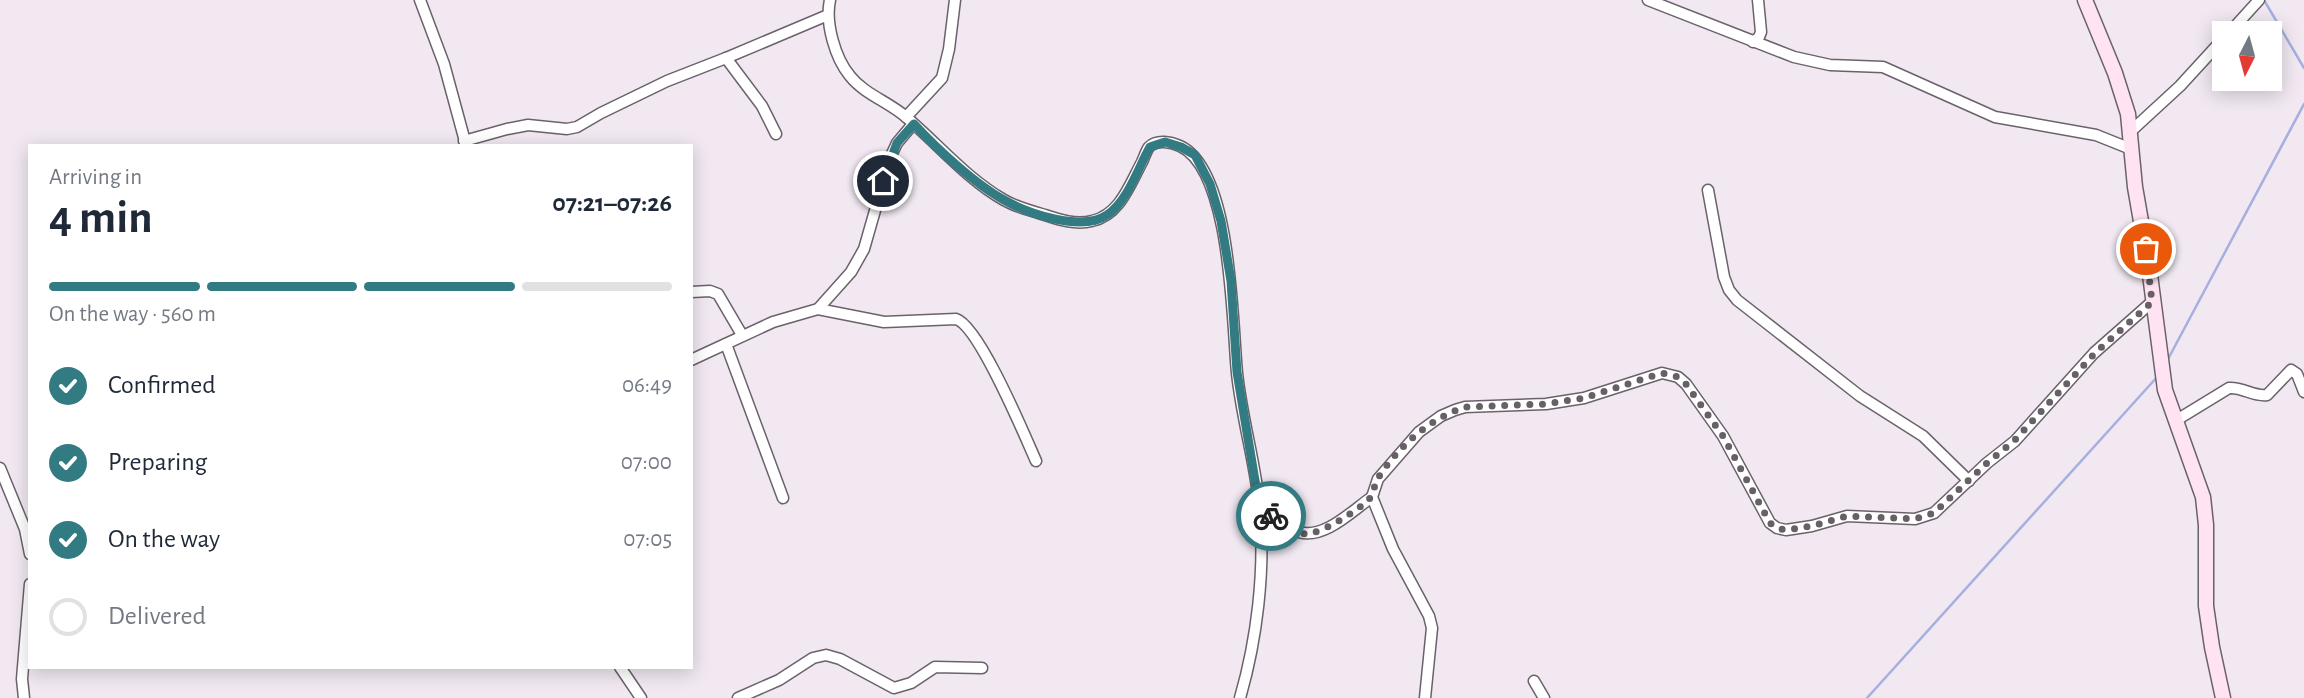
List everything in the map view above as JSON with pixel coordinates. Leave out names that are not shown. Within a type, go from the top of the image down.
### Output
[{"type":"street","points":[[419,0],[444,64],[465,143],[507,128],[528,125],[566,129],[577,127],[667,81],[828,15]]},
{"type":"street","points":[[830,0],[828,15],[842,64],[848,75],[910,121],[953,161],[1006,202],[1074,222],[1094,221],[1112,211],[1122,200],[1150,147],[1165,142],[1195,155],[1210,184],[1221,221],[1231,281],[1237,372],[1260,511],[1260,569],[1256,616],[1241,698]]},
{"type":"street","points":[[818,309],[851,272],[864,249],[890,158],[910,121],[942,78],[949,49],[955,0]]},
{"type":"street","points":[[1648,0],[1794,57],[1822,64],[1883,67],[1995,117],[2096,135],[2131,149]]},
{"type":"street","points":[[1754,42],[1761,32],[1758,0]]},
{"type":"street","points":[[2085,0],[2121,89],[2130,132],[2165,390],[2196,471],[2203,497],[2206,525],[2206,606],[2211,647],[2223,698]]},
{"type":"street","points":[[2240,21],[2259,0]]},
{"type":"street","points":[[2130,132],[2180,86],[2212,51]]},
{"type":"street","points":[[726,58],[762,106],[776,134]]},
{"type":"street","points":[[1708,190],[1724,277],[1737,300],[1860,396],[1923,436],[1969,481]]},
{"type":"street","points":[[693,292],[710,291],[719,294],[742,335]]},
{"type":"street","points":[[1260,511],[1295,531],[1312,534],[1322,531],[1372,497],[1378,479],[1402,449],[1430,424],[1455,410],[1465,407],[1546,404],[1584,398],[1662,373],[1678,377],[1686,384],[1723,436],[1770,523],[1777,528],[1795,529],[1847,516],[1915,519],[1928,516],[1942,508],[2014,441],[2095,353],[2152,302]]},
{"type":"street","points":[[693,359],[773,322],[818,309],[884,322],[956,318],[975,336],[1036,461]]},
{"type":"street","points":[[726,344],[783,498]]},
{"type":"street","points":[[2175,421],[2229,388],[2236,387],[2258,396],[2267,395],[2291,370],[2297,374],[2304,392]]},
{"type":"street","points":[[0,468],[28,540]]},
{"type":"street","points":[[1372,497],[1392,549],[1429,616],[1432,640],[1425,698]]},
{"type":"street","points":[[24,698],[22,678],[28,608]]},
{"type":"street","points":[[738,698],[779,680],[813,658],[826,655],[840,659],[894,688],[911,683],[935,667],[982,668]]},
{"type":"street","points":[[621,669],[641,698]]},
{"type":"street","points":[[1534,681],[1544,698]]},
{"type":"waterway","points":[[2264,0],[2304,68]]},
{"type":"waterway","points":[[2167,361],[2304,104]]},
{"type":"waterway","points":[[1867,698],[2158,376]]},
{"type":"way so far","points":[[1271,516],[1295,531],[1312,534],[1322,531],[1372,497],[1378,479],[1402,449],[1419,432],[1441,416],[1455,410],[1465,407],[1546,404],[1584,398],[1662,373],[1678,377],[1686,384],[1723,436],[1740,463],[1770,523],[1777,528],[1795,529],[1847,516],[1915,519],[1928,516],[1942,508],[1987,463],[2014,441],[2095,353],[2152,302],[2146,249]]},
{"type":"route","points":[[883,181],[897,143],[914,124],[953,161],[1006,202],[1059,220],[1084,222],[1104,217],[1122,200],[1150,147],[1165,142],[1195,155],[1210,184],[1221,221],[1231,281],[1242,407],[1260,511],[1271,516]]}]
